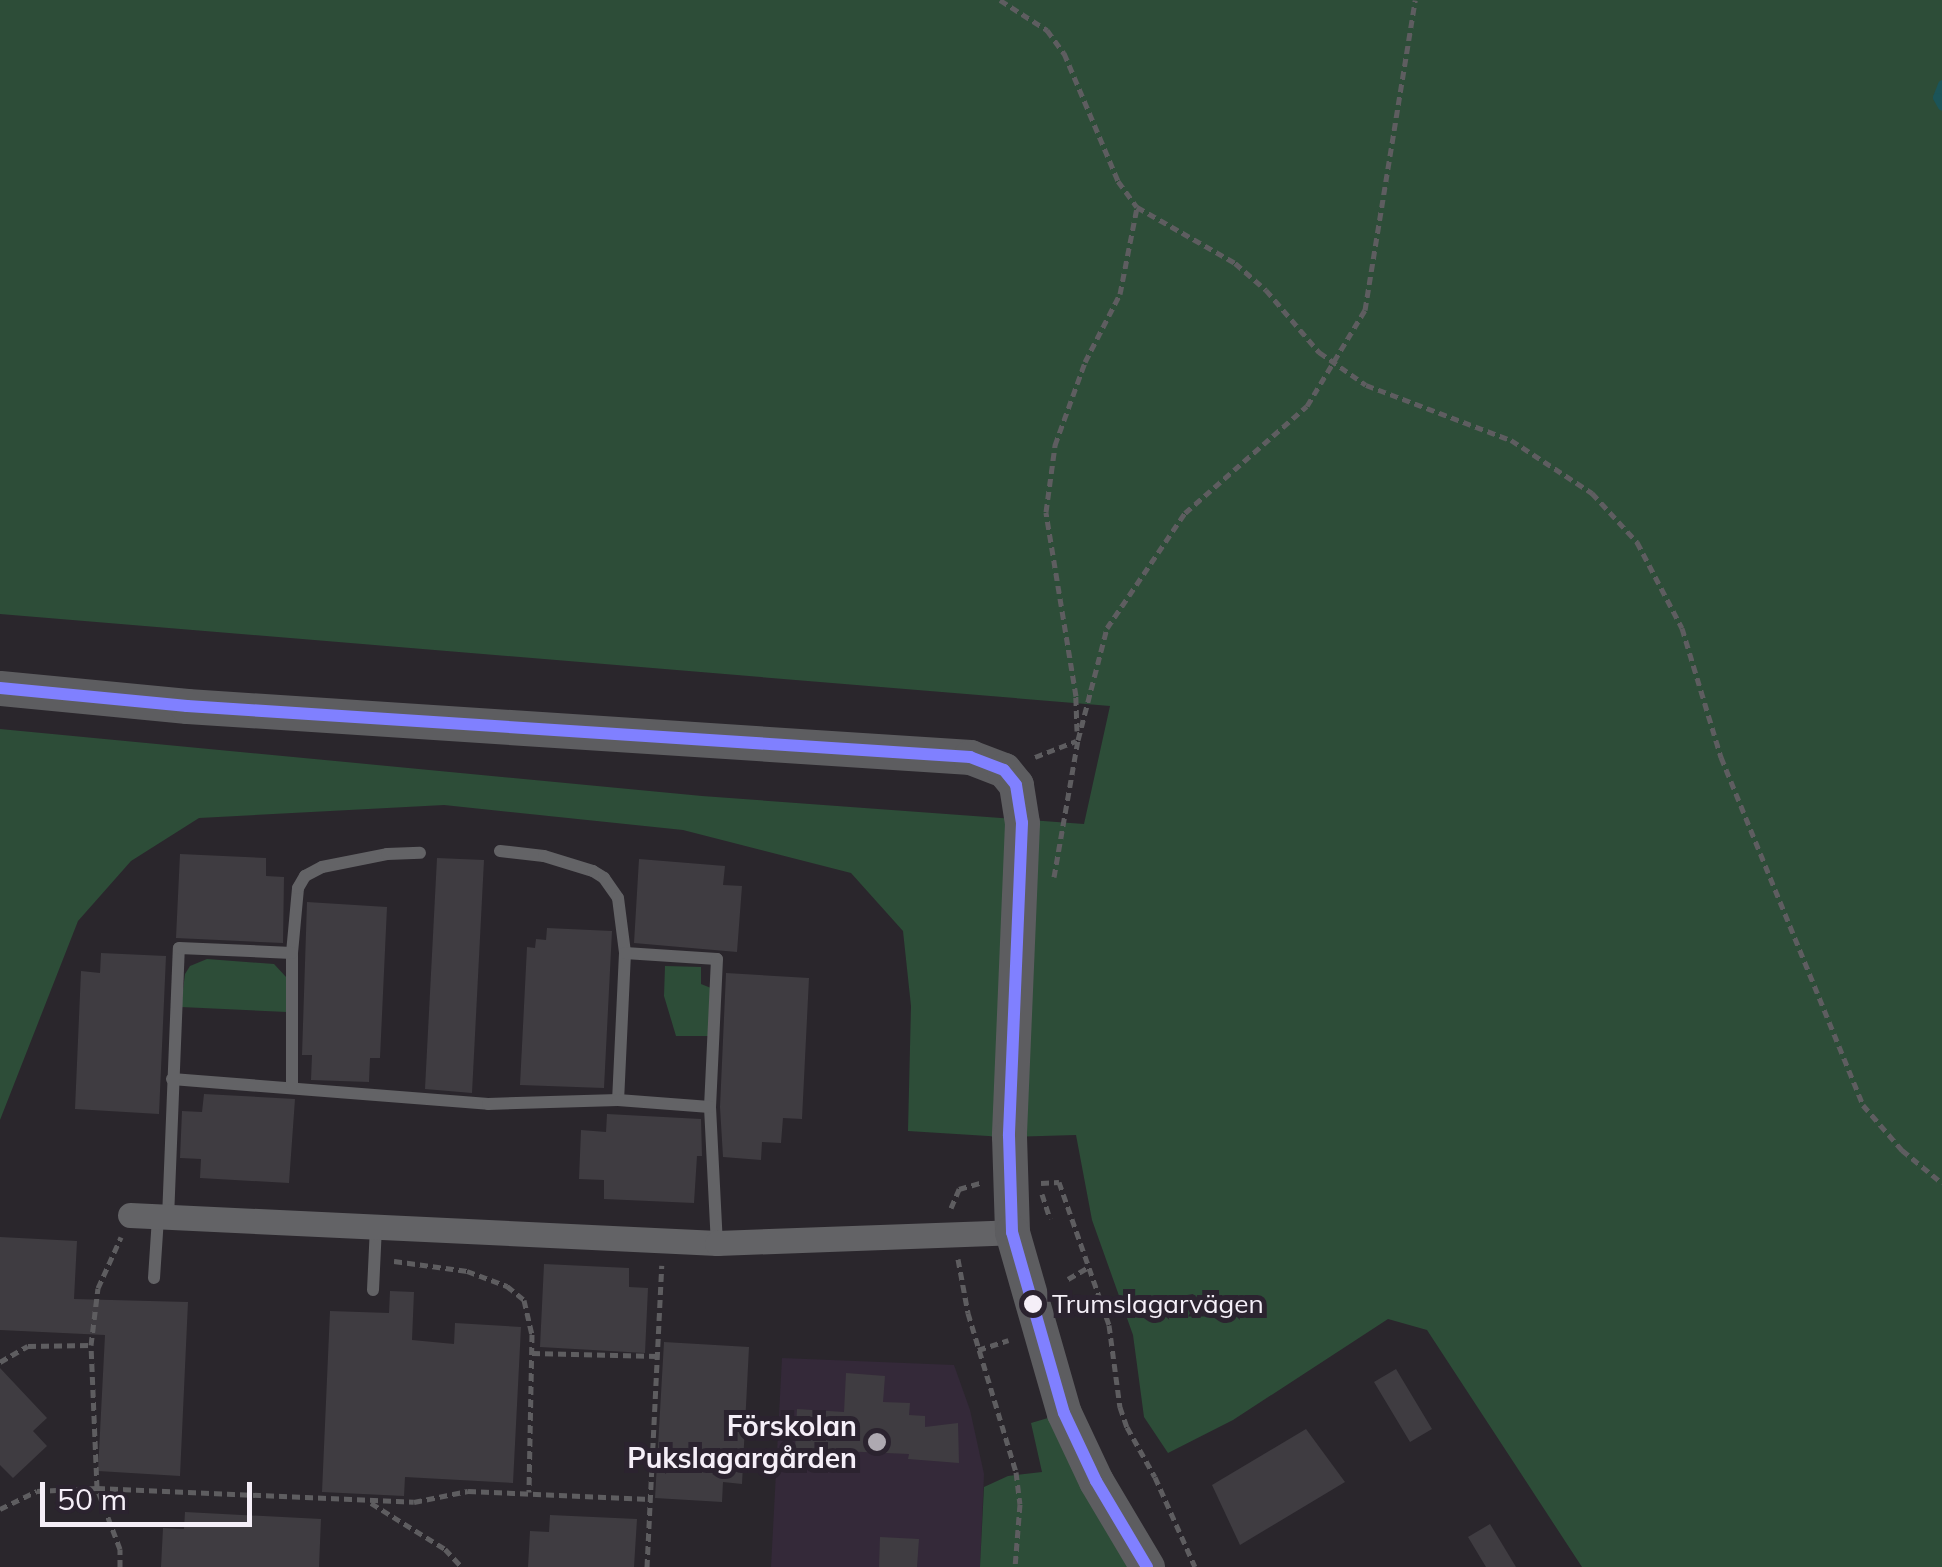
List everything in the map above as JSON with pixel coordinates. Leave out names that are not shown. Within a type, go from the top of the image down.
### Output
[{"type":"street","points":[[0,688],[186,706],[970,757],[1004,770],[1016,785],[1022,824],[1009,1136],[1012,1232],[1029,1305],[1064,1413],[1096,1481],[1148,1567]]},
{"type":"street","points":[[130,1216],[716,1243],[1012,1232]]},
{"type":"lane","points":[[500,851],[544,856],[604,878],[622,912],[625,952],[618,1100]]},
{"type":"lane","points":[[292,1086],[292,954],[298,888],[305,876],[357,858],[420,853]]},
{"type":"lane","points":[[154,1278],[162,1217],[179,948],[292,954]]},
{"type":"lane","points":[[625,952],[717,959],[710,1107],[716,1243]]},
{"type":"lane","points":[[172,1079],[488,1104],[618,1100],[710,1107]]},
{"type":"lane","points":[[373,1290],[376,1227]]},
{"type":"path","points":[[1000,0],[1048,30],[1064,53],[1118,181],[1137,207],[1235,263],[1266,290],[1319,352],[1366,385],[1511,440],[1592,493],[1637,542],[1682,628],[1721,757],[1864,1105],[1902,1150],[1942,1182]]},
{"type":"path","points":[[1052,890],[1078,740],[1107,628],[1185,513],[1306,406],[1364,310],[1415,0]]},
{"type":"path","points":[[1078,740],[1076,696],[1046,512],[1055,445],[1085,362],[1120,294],[1137,207]]},
{"type":"path","points":[[1004,770],[1078,740]]},
{"type":"path","points":[[1033,1183],[1059,1182],[1109,1325],[1126,1427],[1155,1477],[1195,1567]]},
{"type":"path","points":[[120,1567],[120,1549],[96,1488],[91,1346],[98,1288],[130,1216]]},
{"type":"path","points":[[648,1567],[663,1241]]},
{"type":"path","points":[[373,1260],[467,1271],[507,1286],[524,1300],[531,1319],[532,1353],[528,1492]]},
{"type":"path","points":[[1068,1279],[1088,1268]]},
{"type":"path","points":[[1008,1340],[978,1350],[1016,1472],[1020,1504],[1015,1567]]},
{"type":"path","points":[[0,1362],[28,1346],[91,1346]]},
{"type":"path","points":[[532,1353],[658,1356]]},
{"type":"path","points":[[0,1509],[37,1491],[96,1488],[414,1502],[468,1491],[650,1499]]},
{"type":"path","points":[[0,1494],[9,1502]]},
{"type":"path","points":[[368,1501],[445,1549],[462,1567]]},
{"type":"shaded area","name":"Förskolan Pukslagargården","points":[[782,1358],[954,1365],[970,1410],[984,1474],[980,1567],[771,1567]]},
{"type":"green space","points":[[0,0],[1942,0],[1942,1567],[1582,1567],[1427,1330],[1388,1319],[1233,1420],[1168,1453],[1144,1417],[1133,1335],[1092,1220],[1076,1135],[1004,1137],[908,1131],[911,1006],[903,931],[851,873],[683,830],[444,805],[199,818],[131,861],[78,921],[0,1120],[0,729],[702,796],[1084,824],[1110,706],[0,614]]},
{"type":"green space","points":[[207,959],[274,964],[287,978],[287,1012],[181,1007],[185,974],[190,966]]},
{"type":"green space","points":[[665,966],[701,967],[701,984],[711,988],[709,1036],[676,1036],[664,996]]},
{"type":"green space","points":[[1048,1418],[1129,1567],[980,1567],[984,1487],[1008,1476],[1042,1472],[1031,1423]]},
{"type":"building","points":[[180,854],[266,858],[266,876],[284,877],[283,943],[176,938]]},
{"type":"building","points":[[437,858],[484,860],[472,1093],[425,1089]]},
{"type":"building","points":[[639,859],[725,866],[723,885],[742,886],[737,952],[634,943]]},
{"type":"building","points":[[307,902],[387,907],[380,1058],[370,1058],[369,1082],[311,1080],[312,1055],[302,1055]]},
{"type":"building","points":[[547,928],[612,931],[604,1088],[520,1085],[527,947],[535,948],[536,939],[546,940]]},
{"type":"building","points":[[101,953],[166,956],[159,1114],[75,1109],[81,971],[100,973]]},
{"type":"building","points":[[726,973],[809,978],[802,1119],[783,1118],[781,1143],[762,1142],[761,1160],[723,1157],[720,1107]]},
{"type":"building","points":[[204,1094],[295,1099],[289,1183],[200,1178],[201,1159],[180,1158],[182,1111],[202,1112]]},
{"type":"building","points":[[607,1114],[701,1119],[702,1156],[697,1156],[694,1203],[604,1199],[604,1180],[579,1179],[581,1130],[606,1132]]},
{"type":"building","points":[[0,1237],[77,1241],[74,1299],[188,1302],[180,1476],[98,1471],[105,1335],[0,1330]]},
{"type":"building","points":[[544,1264],[629,1268],[629,1287],[648,1288],[645,1353],[540,1347]]},
{"type":"building","points":[[390,1291],[414,1292],[412,1340],[454,1344],[455,1323],[521,1327],[513,1483],[405,1477],[404,1496],[322,1492],[330,1311],[389,1313]]},
{"type":"building","points":[[664,1342],[749,1347],[742,1484],[723,1482],[722,1502],[655,1498]]},
{"type":"building","points":[[0,1368],[47,1418],[33,1431],[47,1446],[13,1478],[0,1465]]},
{"type":"building","points":[[1396,1369],[1432,1429],[1410,1442],[1374,1382]]},
{"type":"building","points":[[846,1373],[885,1376],[883,1402],[910,1403],[909,1415],[925,1416],[925,1427],[958,1423],[959,1463],[908,1459],[909,1454],[795,1449],[797,1409],[844,1412]]},
{"type":"building","points":[[1306,1429],[1345,1482],[1240,1545],[1212,1485]]},
{"type":"building","points":[[185,1512],[321,1519],[319,1567],[161,1567],[163,1528],[184,1529]]},
{"type":"building","points":[[550,1515],[637,1519],[634,1567],[528,1567],[530,1531],[549,1532]]},
{"type":"building","points":[[1490,1524],[1516,1567],[1486,1567],[1468,1537]]},
{"type":"building","points":[[880,1537],[919,1539],[917,1567],[879,1567]]},
{"type":"waterway","points":[[1942,84],[1937,97],[1942,106]]},
{"type":"transit line","points":[[0,688],[187,706],[970,757],[1004,770],[1016,785],[1022,823],[1009,1136],[1012,1232],[1064,1413],[1096,1481],[1147,1567]]},
{"type":"place","name":"Trumslagarvägen","points":[[1033,1304]]},
{"type":"place","name":"Förskolan Pukslagargården","points":[[877,1442]]}]
